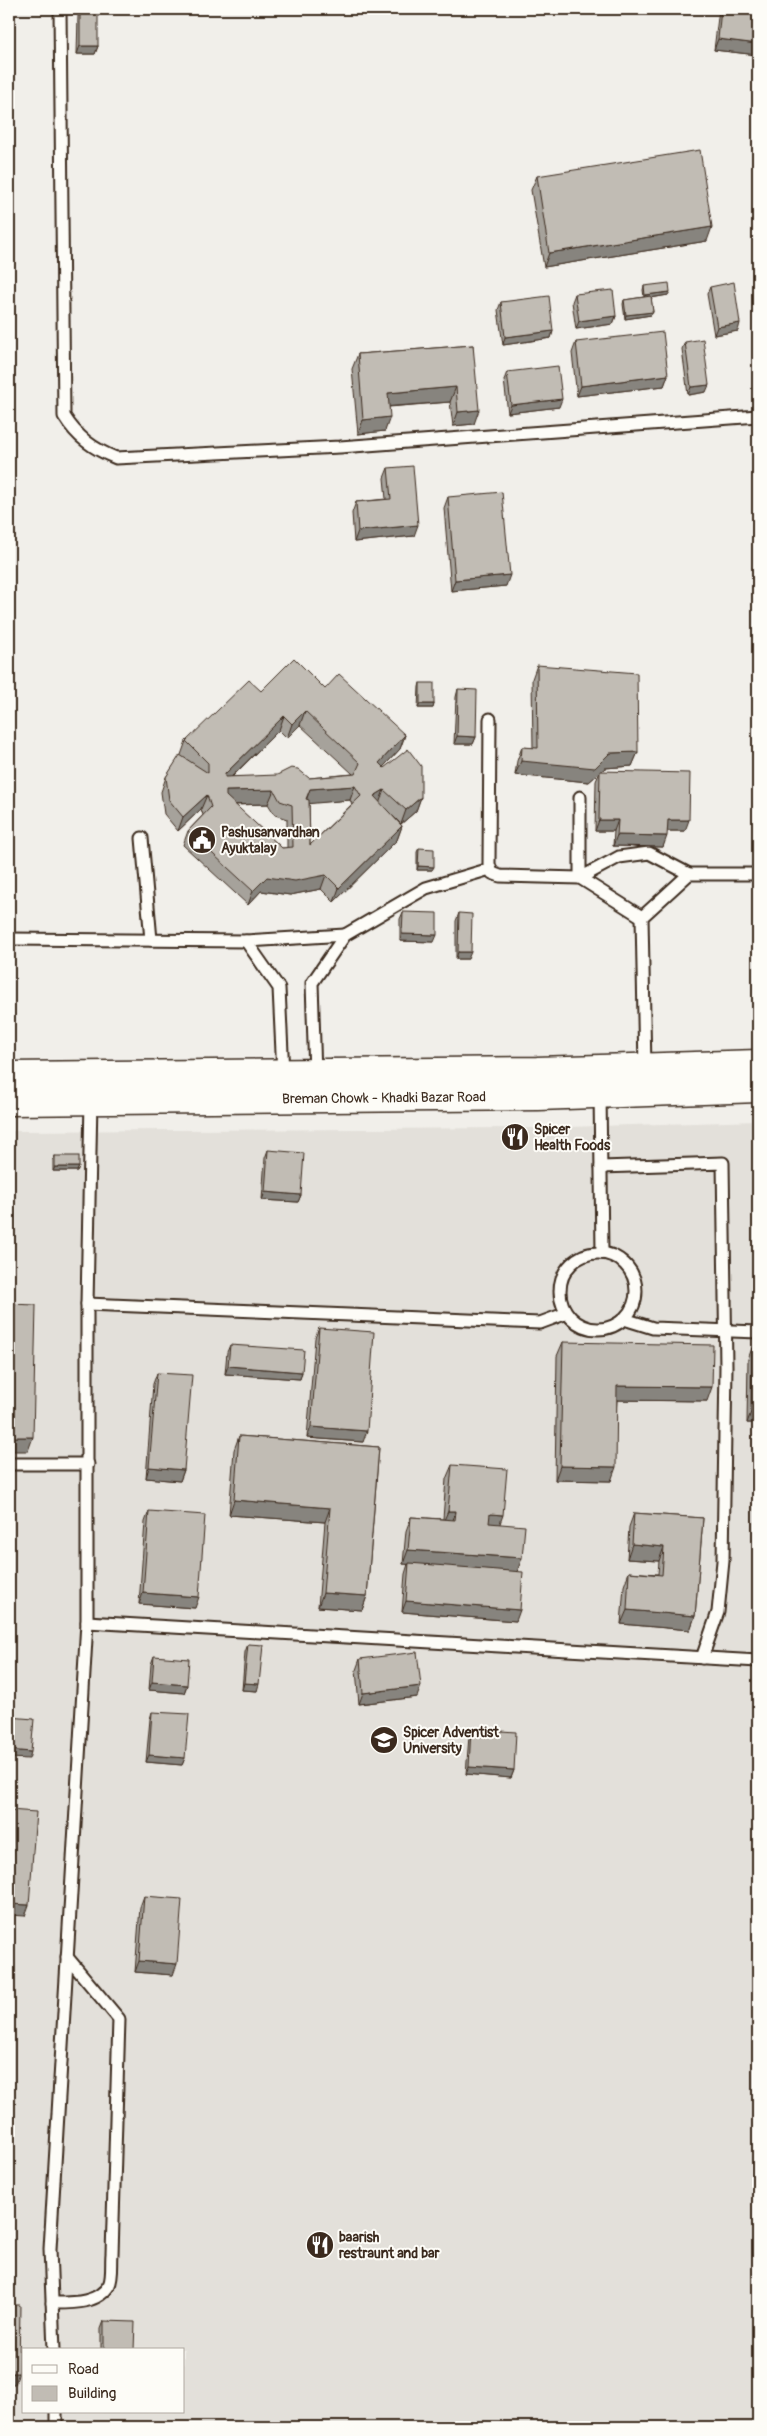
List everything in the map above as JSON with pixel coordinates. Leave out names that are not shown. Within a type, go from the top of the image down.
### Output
[{"type":"main road","name":"Breman Chowk - Khadki Bazar Road","points":[[9,1101],[91,1100],[599,1082],[645,1068],[758,1064]]},
{"type":"main road","name":"Breman Chowk - Khadki Bazar Road","points":[[9,1076],[315,1074],[758,1088]]},
{"type":"lane","points":[[60,9],[64,416],[72,429],[100,452],[116,458],[340,447],[758,416]]},
{"type":"lane","points":[[490,719],[490,869],[492,873],[500,876],[580,878],[619,857],[649,853],[690,874],[758,874]]},
{"type":"lane","points":[[580,797],[580,878]]},
{"type":"lane","points":[[142,838],[151,940]]},
{"type":"lane","points":[[315,1074],[312,983],[345,935],[426,888],[490,869]]},
{"type":"lane","points":[[645,1068],[642,917],[690,874]]},
{"type":"lane","points":[[580,878],[642,917]]},
{"type":"lane","points":[[9,939],[246,941],[345,935]]},
{"type":"lane","points":[[246,941],[279,988],[283,1074]]},
{"type":"lane","points":[[599,1082],[602,1254]]},
{"type":"lane","points":[[54,2348],[50,2248],[87,1622],[91,1100]]},
{"type":"lane","points":[[601,1167],[723,1163],[726,1366],[723,1561],[718,1612],[702,1658]]},
{"type":"lane","points":[[591,1254],[602,1254],[622,1261],[634,1279],[635,1300],[624,1319],[615,1325],[594,1329],[584,1327],[567,1313],[560,1293],[565,1272],[580,1258],[591,1254]]},
{"type":"lane","points":[[88,1304],[540,1324],[567,1313]]},
{"type":"lane","points":[[624,1319],[653,1328],[758,1332]]},
{"type":"lane","points":[[9,1464],[88,1464]]},
{"type":"lane","points":[[87,1622],[758,1661]]},
{"type":"lane","points":[[52,2303],[75,2302],[98,2297],[110,2284],[112,2254],[119,2019],[67,1957]]},
{"type":"lane","points":[[56,2414],[56,2427]]},
{"type":"shaded area","name":"Spicer Adventist University","points":[[758,1121],[758,2427],[9,2427],[9,1131],[535,1128]]},
{"type":"building","points":[[80,9],[98,9],[98,46],[80,46]]},
{"type":"building","points":[[721,9],[758,9],[758,44],[718,39]]},
{"type":"building","points":[[700,150],[712,227],[549,253],[537,176]]},
{"type":"building","points":[[734,282],[740,323],[717,327],[710,287]]},
{"type":"building","points":[[669,283],[670,292],[645,295],[644,286]]},
{"type":"building","points":[[613,290],[616,316],[579,321],[575,294]]},
{"type":"building","points":[[549,296],[553,331],[505,337],[501,302]]},
{"type":"building","points":[[651,296],[653,312],[626,315],[624,300]]},
{"type":"building","points":[[663,332],[668,375],[581,386],[576,342]]},
{"type":"building","points":[[703,339],[709,385],[691,387],[685,342]]},
{"type":"building","points":[[473,345],[479,410],[458,412],[456,387],[388,393],[390,417],[363,420],[358,354]]},
{"type":"building","points":[[558,366],[562,399],[511,405],[507,372]]},
{"type":"building","points":[[413,466],[418,525],[358,531],[356,502],[391,499],[388,468]]},
{"type":"building","points":[[502,492],[510,575],[455,580],[448,497]]},
{"type":"building","points":[[294,658],[325,689],[339,674],[405,735],[379,763],[384,768],[408,749],[421,766],[421,797],[406,810],[384,790],[374,796],[402,826],[339,888],[326,875],[295,881],[267,877],[253,891],[188,831],[211,807],[207,795],[183,817],[169,800],[166,777],[180,755],[208,773],[208,763],[186,741],[249,680],[261,691]],"holes":[[[305,711],[360,763],[355,774],[309,778],[298,769],[291,768],[277,775],[225,777],[225,774],[284,716],[292,724]],[[355,786],[361,796],[310,845],[309,800],[306,799],[310,789]],[[274,790],[280,801],[292,805],[293,847],[282,848],[226,796],[226,791]]]},
{"type":"building","points":[[537,665],[637,673],[638,752],[610,753],[595,768],[521,761],[522,747],[538,748]]},
{"type":"building","points":[[420,683],[434,683],[434,704],[420,704]]},
{"type":"building","points":[[458,689],[477,690],[476,737],[457,736]]},
{"type":"building","points":[[600,771],[690,773],[689,820],[668,820],[667,836],[617,835],[618,820],[599,820]]},
{"type":"building","points":[[419,848],[434,849],[434,867],[418,866]]},
{"type":"building","points":[[403,912],[437,913],[437,935],[402,934]]},
{"type":"building","points":[[459,913],[472,914],[471,952],[458,952]]},
{"type":"building","points":[[268,1150],[304,1153],[301,1195],[265,1192]]},
{"type":"building","points":[[55,1156],[79,1156],[79,1167],[55,1167]]},
{"type":"building","points":[[9,1304],[36,1305],[33,1437],[9,1437]]},
{"type":"building","points":[[319,1328],[374,1332],[367,1431],[311,1427]]},
{"type":"building","points":[[563,1342],[713,1345],[712,1387],[617,1386],[616,1467],[560,1466]]},
{"type":"building","points":[[230,1345],[304,1350],[302,1372],[228,1366]]},
{"type":"building","points":[[752,1348],[758,1349],[758,1412],[751,1412]]},
{"type":"building","points":[[157,1373],[192,1375],[184,1470],[149,1467]]},
{"type":"building","points":[[239,1436],[379,1447],[367,1596],[323,1593],[330,1508],[234,1500]]},
{"type":"building","points":[[452,1465],[507,1469],[503,1515],[490,1514],[489,1523],[525,1526],[522,1558],[408,1550],[411,1517],[455,1520],[456,1511],[448,1511]]},
{"type":"building","points":[[149,1511],[205,1515],[199,1597],[143,1593]]},
{"type":"building","points":[[634,1513],[703,1518],[695,1616],[627,1610],[629,1572],[662,1575],[664,1547],[632,1544]]},
{"type":"building","points":[[409,1563],[523,1572],[520,1610],[406,1601]]},
{"type":"building","points":[[248,1644],[263,1645],[259,1684],[244,1683]]},
{"type":"building","points":[[417,1652],[421,1686],[363,1693],[360,1659]]},
{"type":"building","points":[[154,1656],[189,1659],[187,1685],[152,1682]]},
{"type":"building","points":[[152,1712],[189,1714],[185,1758],[149,1755]]},
{"type":"building","points":[[9,1717],[34,1719],[31,1752],[9,1750]]},
{"type":"building","points":[[471,1729],[516,1732],[514,1770],[469,1767]]},
{"type":"building","points":[[9,1810],[36,1812],[29,1905],[9,1904]]},
{"type":"building","points":[[144,1896],[182,1899],[177,1964],[139,1961]]},
{"type":"building","points":[[9,2305],[20,2305],[19,2373],[9,2373]]},
{"type":"building","points":[[104,2321],[135,2322],[134,2348],[104,2348]]},
{"type":"place","name":"Pashusanvardhan Ayuktalay","points":[[202,840]]},
{"type":"place","name":"Spicer Health Foods","points":[[515,1137]]},
{"type":"place","name":"Spicer Adventist University","points":[[384,1740]]},
{"type":"place","name":"baarish restraunt and bar","points":[[320,2245]]}]
